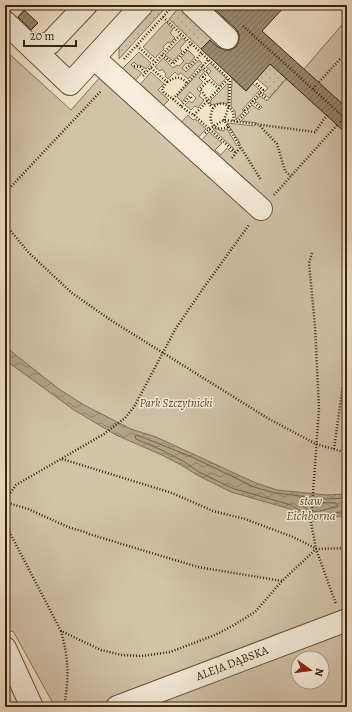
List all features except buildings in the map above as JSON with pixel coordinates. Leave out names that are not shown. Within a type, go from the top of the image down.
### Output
[{"type":"street","points":[[30,45],[49,44],[86,5]]},
{"type":"street","points":[[5,22],[70,84],[142,5]]},
{"type":"street","points":[[192,5],[233,29]]},
{"type":"street","points":[[94,58],[261,209]]},
{"type":"street","name":"ALEJA DĄBSKA","points":[[117,707],[345,621]]},
{"type":"street","points":[[5,648],[32,707]]},
{"type":"path","points":[[5,193],[102,90],[111,74],[174,5]]},
{"type":"path","points":[[163,17],[230,80],[229,106],[224,120],[209,129],[193,147]]},
{"type":"path","points":[[233,29],[313,89],[346,119]]},
{"type":"path","points":[[130,91],[182,34]]},
{"type":"path","points":[[162,55],[173,64],[192,43]]},
{"type":"path","points":[[137,46],[156,62]]},
{"type":"path","points":[[186,68],[191,65],[202,53]]},
{"type":"path","points":[[319,82],[341,58]]},
{"type":"path","points":[[157,116],[209,59]]},
{"type":"path","points":[[132,64],[135,67],[140,67],[146,73]]},
{"type":"path","points":[[202,66],[208,72],[203,77],[219,89]]},
{"type":"path","points":[[151,68],[167,82]]},
{"type":"path","points":[[187,83],[181,77],[176,76],[167,82],[162,89],[164,93],[173,98],[187,111],[194,115],[236,153]]},
{"type":"path","points":[[194,115],[228,78]]},
{"type":"path","points":[[207,81],[200,89],[213,108]]},
{"type":"path","points":[[237,122],[246,112],[244,110],[263,90],[254,82]]},
{"type":"path","points":[[313,89],[316,85]]},
{"type":"path","points":[[260,93],[267,99]]},
{"type":"path","points":[[181,106],[190,96],[192,99]]},
{"type":"path","points":[[252,101],[260,108]]},
{"type":"path","points":[[228,127],[220,128],[214,126],[210,118],[213,108],[221,104],[229,106],[234,113],[233,122]]},
{"type":"path","points":[[346,119],[347,114]]},
{"type":"path","points":[[224,120],[259,126],[315,132],[327,116]]},
{"type":"path","points":[[340,122],[346,119]]},
{"type":"path","points":[[224,120],[264,185]]},
{"type":"path","points":[[282,581],[198,567],[68,527],[28,509],[5,502],[16,485],[104,434],[125,418],[134,407],[176,328],[206,283],[261,209],[337,125]]},
{"type":"path","points":[[259,126],[277,144],[285,171],[291,176]]},
{"type":"path","points":[[5,224],[29,254],[72,293],[112,321],[269,419],[316,444],[347,453]]},
{"type":"path","points":[[312,253],[309,263],[315,326],[319,408],[312,490],[311,522],[316,549],[345,621]]},
{"type":"path","points":[[334,449],[342,392],[347,372]]},
{"type":"path","points":[[62,458],[172,493],[213,511],[245,519],[293,537],[316,549],[347,548]]},
{"type":"path","points":[[5,508],[10,533],[61,631],[67,653],[68,678],[64,707]]},
{"type":"path","points":[[61,631],[101,650],[122,655],[142,656],[170,652],[215,635],[255,612],[282,581],[316,549]]},
{"type":"green space","points":[[151,5],[168,5],[119,59],[119,46]]},
{"type":"green space","points":[[181,5],[227,46],[238,34],[287,78],[269,98],[263,93],[268,88],[212,38],[201,49],[169,19]]},
{"type":"green space","name":"Park Szczytnicki","points":[[347,19],[347,707],[55,707],[13,631],[5,633],[5,50],[71,110],[102,75],[198,144],[209,132],[222,143],[215,150],[221,155],[227,148],[231,152],[234,149],[213,129],[215,128],[222,131],[227,129],[237,146],[240,143],[227,123],[254,126],[257,123],[241,121],[249,112],[247,110],[252,105],[259,110],[262,107],[255,101],[260,96],[267,101],[287,78],[292,83]]},
{"type":"green space","points":[[166,22],[173,29],[170,33],[175,38],[163,47],[164,49],[155,58],[143,47]]},
{"type":"green space","points":[[182,38],[186,41],[180,48],[182,51],[173,61],[165,55]]},
{"type":"green space","points":[[188,50],[195,57],[189,64],[186,63],[182,68],[186,72],[199,60],[202,63],[188,79],[181,73],[178,75],[175,72],[168,79],[162,69],[160,71],[155,67],[163,58],[173,68],[177,65],[179,66],[184,61],[181,58]]},
{"type":"green space","points":[[139,52],[151,63],[146,69],[140,65],[138,66],[134,62],[131,65],[142,73],[130,86],[122,72],[123,68]]},
{"type":"green space","points":[[210,63],[226,78],[219,86],[208,75],[211,71],[206,67]]},
{"type":"green space","points":[[202,69],[205,71],[199,78],[203,82],[197,89],[201,93],[199,96],[204,100],[198,108],[195,106],[191,110],[185,105],[189,101],[192,103],[196,98],[190,92],[182,102],[177,96]]},
{"type":"green space","points":[[151,72],[164,84],[158,90],[169,100],[160,109],[137,88]]},
{"type":"green space","points":[[232,78],[246,91],[252,83],[260,90],[242,110],[244,111],[236,120],[235,111],[231,106]]},
{"type":"green space","points":[[228,83],[228,104],[210,104],[211,100]]},
{"type":"green space","points":[[188,115],[206,129],[195,141],[178,126]]},
{"type":"water","name":"staw Eichborna","points":[[5,346],[59,389],[84,405],[131,429],[156,437],[256,483],[277,490],[326,495],[347,494],[347,515],[316,521],[306,520],[290,509],[231,492],[162,455],[116,435],[74,410],[5,360]]}]
